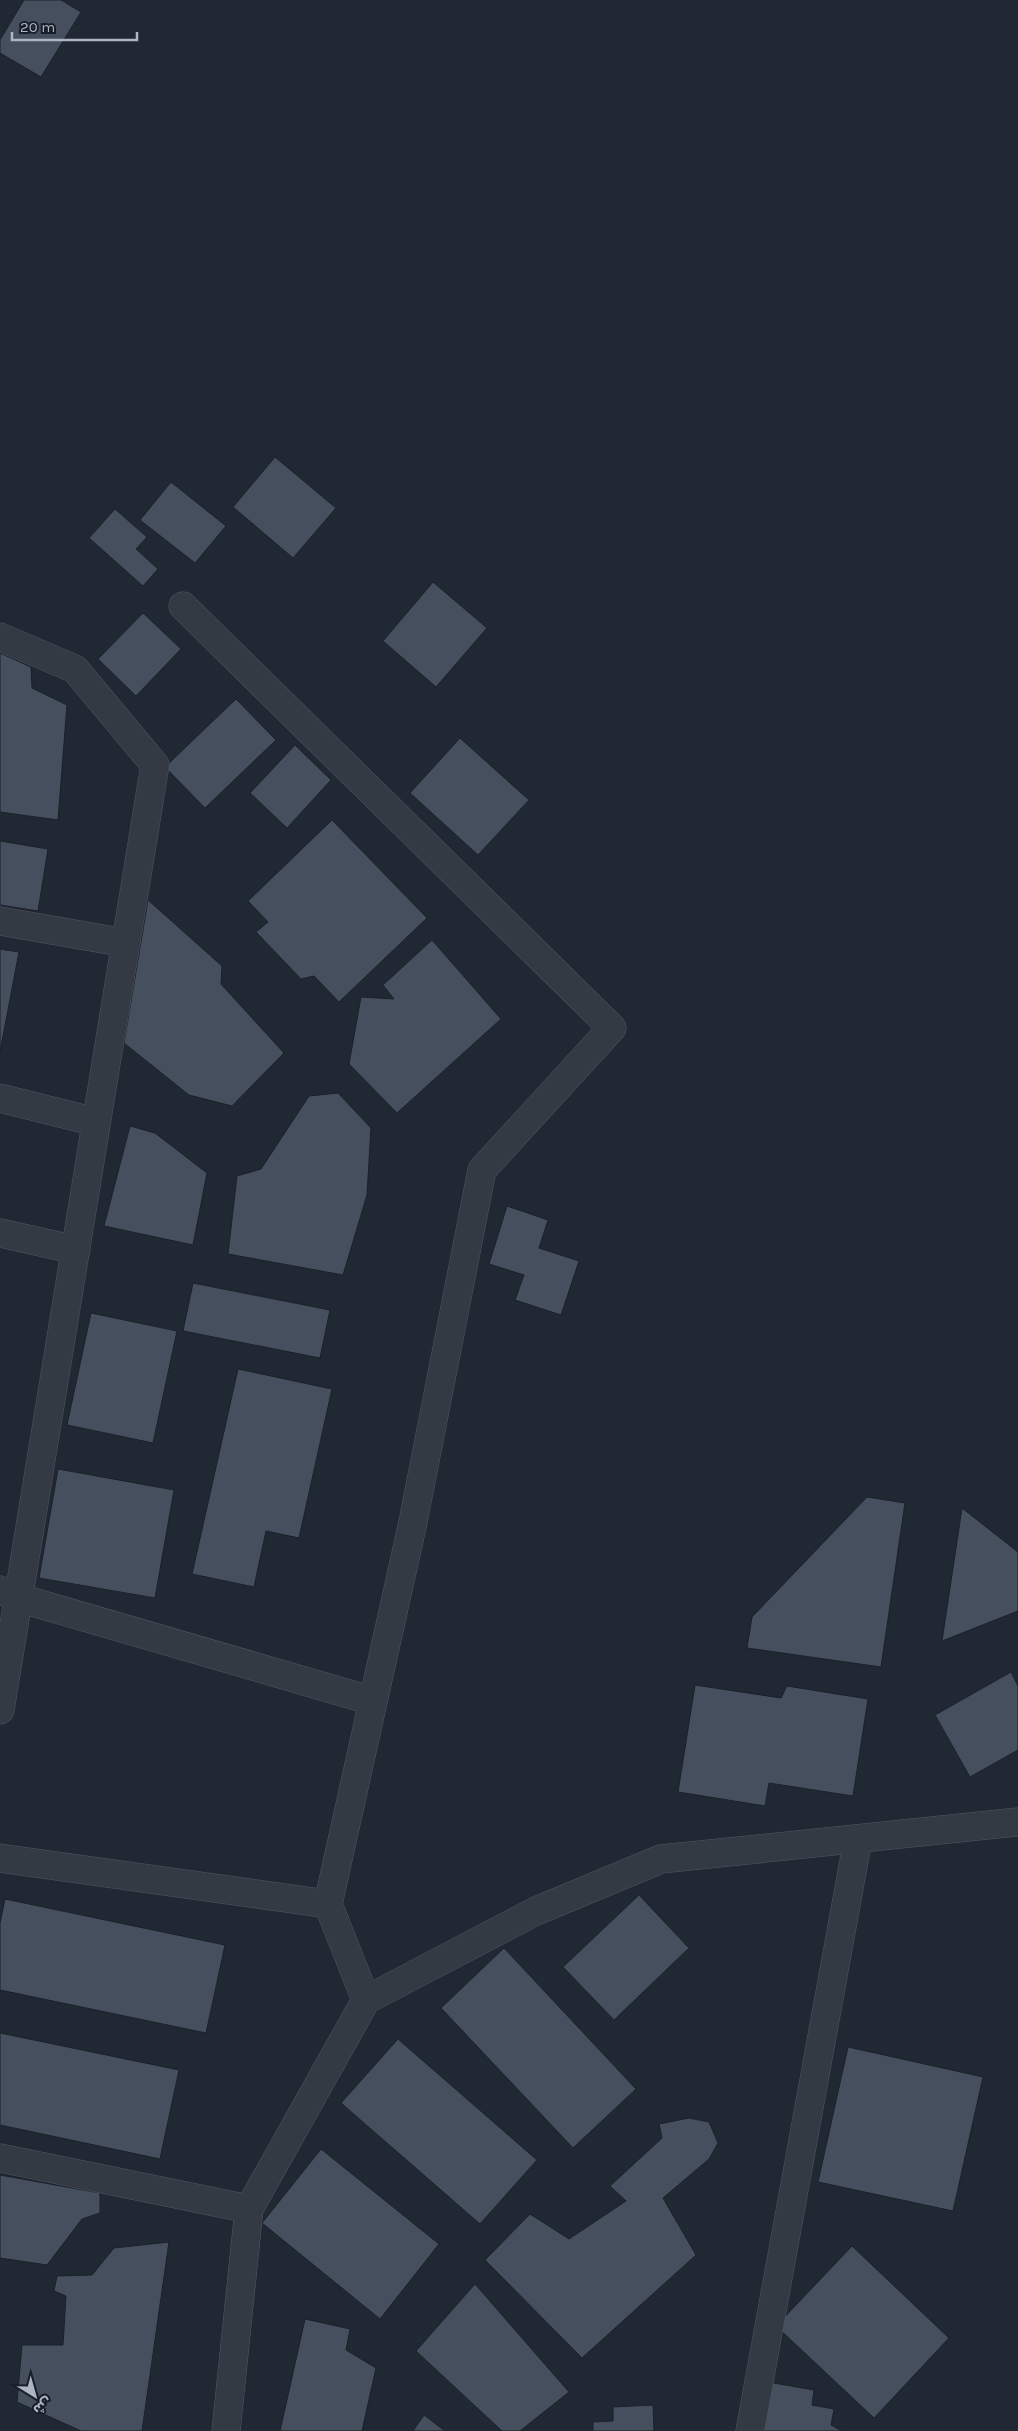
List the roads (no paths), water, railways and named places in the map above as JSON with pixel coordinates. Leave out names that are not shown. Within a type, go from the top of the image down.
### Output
[{"type":"street","points":[[183,606],[612,1028],[482,1170],[413,1522],[328,1904],[366,2000]]},
{"type":"street","points":[[0,637],[75,669],[154,765],[76,1250],[10,1594],[0,1710]]},
{"type":"street","points":[[0,921],[126,943]]},
{"type":"street","points":[[0,1098],[96,1122]]},
{"type":"street","points":[[0,1233],[76,1250]]},
{"type":"street","points":[[10,1594],[373,1701]]},
{"type":"street","points":[[226,2431],[249,2209],[366,2000],[536,1911],[661,1859],[1018,1822]]},
{"type":"street","points":[[750,2431],[858,1839]]},
{"type":"street","points":[[0,1858],[328,1904]]},
{"type":"street","points":[[0,2158],[249,2209]]}]
